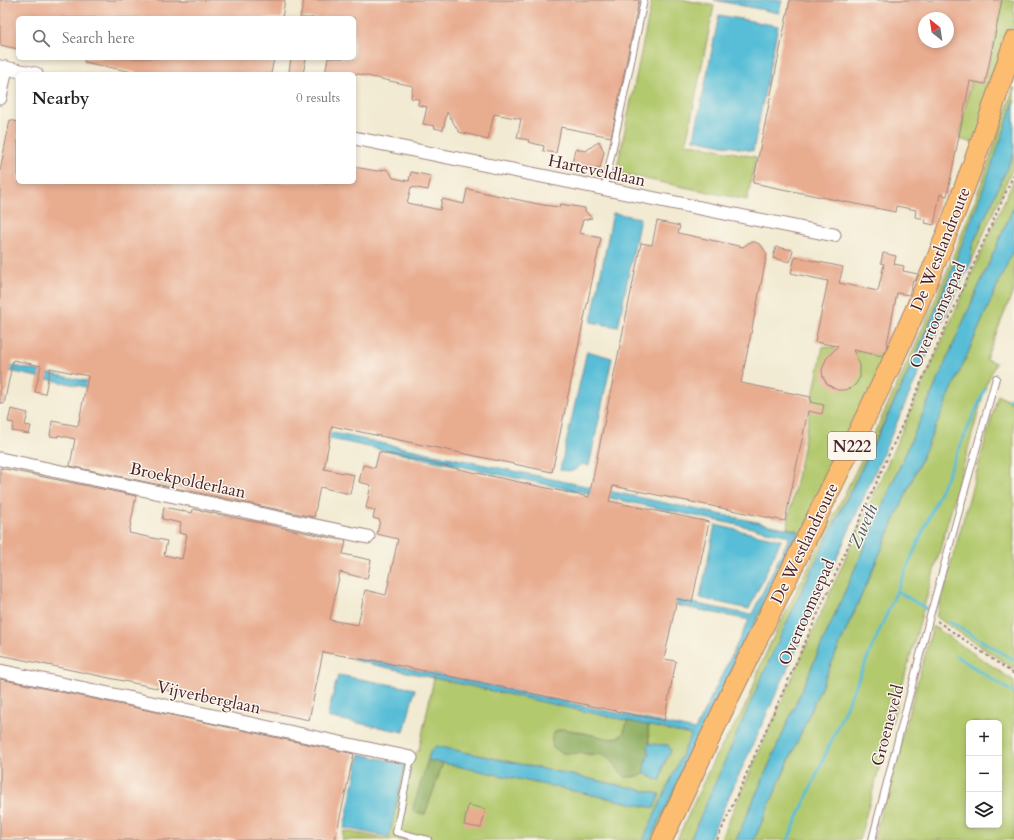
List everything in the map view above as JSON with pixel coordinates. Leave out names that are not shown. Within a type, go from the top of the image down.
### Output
[{"type":"main road","name":"De Westlandroute","points":[[662,840],[731,693],[911,322],[959,204],[999,91],[1014,41]]},
{"type":"main road","name":"De Westlandroute","points":[[673,840],[739,698],[920,325],[970,202],[1014,74]]},
{"type":"street","points":[[0,98],[3,67],[27,72]]},
{"type":"street","name":"Harteveldlaan","points":[[356,138],[834,236]]},
{"type":"street","name":"Broekpolderlaan","points":[[0,459],[368,537]]},
{"type":"street","name":"Vijverberglaan","points":[[0,671],[411,758]]},
{"type":"lane","points":[[604,190],[644,0]]},
{"type":"lane","name":"Groeneveld","points":[[872,840],[930,616],[996,378]]},
{"type":"lane","points":[[411,758],[396,832],[428,840]]},
{"type":"path","name":"Overtoomsepad","points":[[717,840],[1014,174]]},
{"type":"path","points":[[930,616],[1014,674]]},
{"type":"green space","points":[[652,0],[686,0],[714,6],[686,143],[756,157],[747,200],[616,173]]},
{"type":"green space","points":[[1002,0],[1014,0],[1014,24],[995,73],[977,144],[959,139],[971,81],[985,84]]},
{"type":"green space","points":[[1014,87],[1014,101],[999,147],[969,227],[902,385],[800,594],[690,840],[677,840],[714,759],[750,697],[759,669],[770,644],[871,440],[919,336],[942,284],[970,213]]},
{"type":"green space","points":[[1014,153],[1014,165],[971,263],[972,246]]},
{"type":"green space","points":[[1014,179],[1014,206],[736,840],[720,840]]},
{"type":"green space","points":[[1014,248],[1014,289],[986,359],[996,363],[986,385],[859,840],[754,840]]},
{"type":"green space","points":[[823,346],[884,356],[877,371],[881,374],[657,840],[650,840],[799,531],[787,528]]},
{"type":"green space","points":[[998,395],[1014,404],[1014,669],[936,617]]},
{"type":"green space","points":[[933,626],[1014,681],[1014,840],[873,840]]},
{"type":"green space","points":[[434,678],[628,720],[621,736],[611,739],[564,729],[557,730],[552,735],[588,755],[600,754],[610,758],[621,773],[632,777],[647,774],[655,780],[661,777],[663,766],[671,751],[668,745],[649,744],[648,724],[692,735],[646,840],[342,840],[344,831],[388,839],[407,761],[419,750]],"holes":[[[436,746],[660,794],[654,808],[443,763],[425,814],[413,811],[430,752]]]},
{"type":"green space","points":[[628,720],[648,724],[649,744],[647,746],[650,754],[645,763],[644,774],[626,777],[621,773],[610,758],[600,754],[563,753],[553,748],[552,735],[560,730],[564,729],[611,739],[621,736]]},
{"type":"green space","points":[[428,760],[443,763],[425,814],[412,811]]},
{"type":"water","points":[[714,0],[782,0],[779,13]]},
{"type":"water","points":[[719,15],[778,26],[753,151],[694,139]]},
{"type":"water","points":[[1014,101],[1014,153],[972,246],[971,263],[950,304],[925,359],[787,670],[709,840],[690,840],[758,685],[826,540],[919,349],[976,208]]},
{"type":"water","points":[[1014,206],[1014,248],[754,840],[736,840]]},
{"type":"water","points":[[613,213],[640,218],[618,327],[591,322]]},
{"type":"water","points":[[587,351],[612,358],[589,466],[583,464],[573,471],[560,470]]},
{"type":"water","points":[[0,363],[799,531],[650,840],[643,840],[691,735],[353,660],[353,656],[695,730],[749,620],[420,553],[420,547],[752,614],[790,536],[0,369]]},
{"type":"water","points":[[715,525],[781,540],[749,609],[700,598]]},
{"type":"water","points":[[338,675],[415,689],[404,732],[327,717]]},
{"type":"water","points":[[649,744],[668,745],[671,751],[663,766],[661,780],[644,774],[645,763],[649,754],[647,746]]},
{"type":"water","points":[[436,746],[660,794],[654,808],[428,760],[430,752]]},
{"type":"water","points":[[360,754],[405,764],[389,837],[344,828]]},
{"type":"building","points":[[0,0],[285,0],[282,16],[16,16],[16,49],[0,45]]},
{"type":"building","points":[[304,0],[639,0],[611,137],[561,127],[556,153],[543,151],[544,146],[528,142],[529,140],[517,138],[521,119],[494,114],[488,140],[459,132],[447,112],[443,130],[434,128],[435,126],[423,124],[427,107],[418,105],[419,99],[411,98],[413,86],[356,74],[356,72],[325,72],[328,60],[356,60],[356,16],[300,16]]},
{"type":"building","points":[[790,0],[1002,0],[985,84],[970,81],[947,196],[940,194],[934,225],[925,223],[926,219],[915,217],[916,210],[896,206],[895,212],[753,183]]},
{"type":"building","points":[[84,60],[274,60],[271,72],[132,72],[84,62]]},
{"type":"building","points":[[291,60],[306,60],[303,72],[289,72]]},
{"type":"building","points":[[10,120],[16,122],[16,184],[356,184],[356,167],[377,171],[386,169],[390,172],[393,178],[409,181],[411,172],[431,176],[428,190],[411,187],[407,203],[440,210],[442,199],[464,204],[467,189],[543,205],[559,207],[560,204],[585,208],[585,211],[592,218],[583,220],[579,233],[601,238],[552,472],[332,426],[324,469],[354,475],[350,494],[320,487],[314,517],[70,466],[75,439],[58,435],[58,437],[50,436],[52,421],[78,426],[88,376],[50,368],[45,394],[35,392],[41,366],[13,360],[4,404],[0,403],[0,171]]},
{"type":"building","points":[[599,141],[604,152],[600,169],[572,164],[575,149],[586,151]]},
{"type":"building","points":[[657,221],[680,226],[678,233],[743,247],[750,242],[755,242],[761,245],[767,254],[741,383],[811,397],[810,402],[824,405],[822,414],[808,411],[785,521],[613,486],[609,501],[709,522],[692,602],[677,599],[664,659],[676,661],[664,721],[372,660],[323,652],[309,720],[0,655],[0,468],[136,496],[129,533],[167,541],[164,555],[182,559],[187,535],[179,533],[181,523],[162,519],[164,507],[192,513],[193,509],[346,541],[343,554],[371,560],[367,579],[340,572],[330,620],[358,625],[365,590],[386,595],[398,539],[377,534],[380,520],[373,518],[375,510],[366,508],[371,485],[359,482],[363,465],[375,468],[379,452],[589,497],[641,243],[652,245]]},
{"type":"building","points":[[776,247],[793,250],[790,262],[773,258]]},
{"type":"building","points":[[883,253],[896,256],[894,264],[904,266],[903,271],[918,274],[915,281],[913,281],[909,295],[897,293],[886,349],[882,356],[853,350],[860,365],[860,377],[856,384],[851,388],[837,390],[827,384],[823,377],[822,370],[826,359],[838,346],[815,342],[828,281],[791,273],[795,257],[843,267],[839,283],[878,291],[884,264],[881,263]]},
{"type":"building","points":[[11,409],[28,413],[25,425],[31,426],[29,434],[12,431],[14,423],[8,422]]},
{"type":"building","points":[[0,679],[354,754],[335,840],[0,840]]},
{"type":"building","points":[[468,805],[486,809],[481,828],[464,825]]},
{"type":"waterway","points":[[788,840],[985,389]]},
{"type":"waterway","points":[[1009,399],[1014,402]]},
{"type":"waterway","points":[[897,591],[930,611]]},
{"type":"waterway","points":[[950,622],[1014,660]]},
{"type":"waterway","points":[[956,656],[1014,693]]},
{"type":"water label","name":"Zweth","points":[[863,526]]}]
